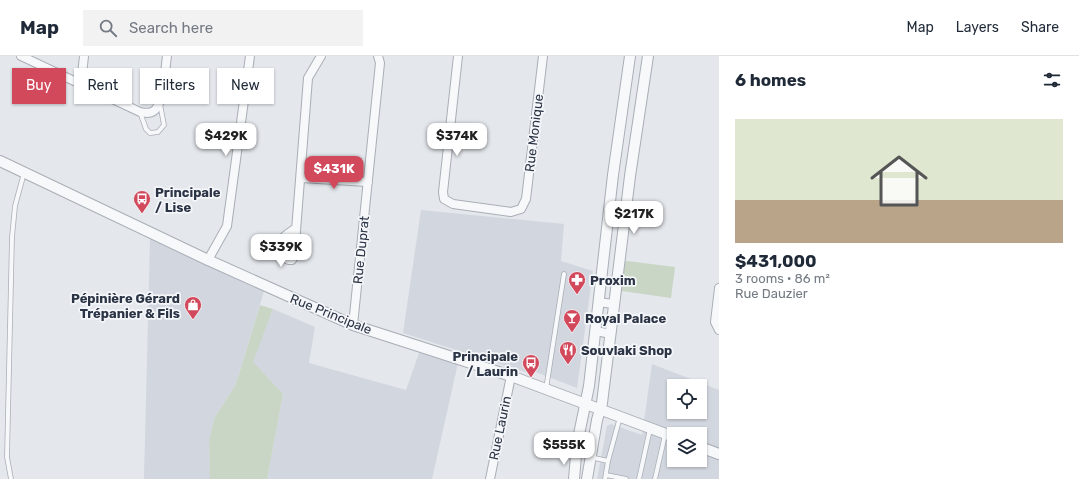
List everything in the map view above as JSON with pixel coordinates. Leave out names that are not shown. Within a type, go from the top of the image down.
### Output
[{"type":"street","points":[[21,56],[74,81]]},
{"type":"street","points":[[83,68],[84,56]]},
{"type":"street","points":[[165,68],[167,56]]},
{"type":"street","points":[[208,260],[227,226],[250,56]]},
{"type":"street","points":[[296,228],[308,78],[321,56]]},
{"type":"street","name":"Rue Duprat","points":[[353,325],[380,63],[378,56]]},
{"type":"street","name":"Rue Monique","points":[[458,56],[443,192],[444,199],[453,204],[511,212],[520,209],[526,199],[543,56]]},
{"type":"street","points":[[574,479],[577,444],[586,404],[596,331],[598,302],[630,56]]},
{"type":"street","points":[[587,479],[600,409],[611,334],[613,304],[630,176],[648,56]]},
{"type":"street","points":[[123,104],[140,112],[148,113],[155,111],[159,104]]},
{"type":"street","name":"Rue Principale","points":[[0,161],[208,260],[353,325],[511,376],[667,434]]},
{"type":"street","points":[[301,178],[368,182]]},
{"type":"street","points":[[719,288],[715,322],[719,330]]},
{"type":"street","points":[[598,302],[613,304]]},
{"type":"street","points":[[596,331],[611,334]]},
{"type":"street","name":"Rue Laurin","points":[[490,479],[511,376]]},
{"type":"street","points":[[707,450],[719,454]]},
{"type":"lane","points":[[140,112],[146,129],[150,132],[158,132],[164,125],[160,104]]},
{"type":"lane","points":[[11,479],[6,457],[12,238],[16,206],[24,173]]},
{"type":"lane","points":[[546,390],[564,274]]},
{"type":"lane","points":[[620,417],[605,477],[626,479]]},
{"type":"lane","points":[[639,479],[650,428]]},
{"type":"lane","points":[[654,479],[667,443]]},
{"type":"lane","points":[[590,457],[608,461]]},
{"type":"shaded area","points":[[421,210],[564,224],[561,261],[593,271],[577,388],[530,370],[528,373],[403,333]]},
{"type":"shaded area","points":[[150,238],[264,291],[236,384],[215,417],[209,440],[210,479],[144,479]]},
{"type":"shaded area","points":[[273,309],[315,327],[309,363],[406,390],[419,353],[458,363],[432,479],[267,479],[283,394],[252,362]]},
{"type":"shaded area","points":[[652,364],[691,379],[667,379],[667,419],[707,419],[707,385],[719,390],[719,479],[597,479],[607,426],[611,424],[642,435]]},
{"type":"green space","points":[[619,260],[675,267],[671,298],[615,290]]},
{"type":"green space","points":[[260,305],[273,309],[253,362],[283,394],[267,479],[210,479],[209,440],[215,417],[236,384]]},
{"type":"place","name":"Principale / Lise","points":[[142,214]]},
{"type":"place","name":"Proxim","points":[[577,295]]},
{"type":"place","name":"Pépinière Gérard Trépanier & Fils","points":[[193,320]]},
{"type":"place","name":"Royal Palace","points":[[572,333]]},
{"type":"place","name":"Souvlaki Shop","points":[[568,365]]},
{"type":"place","name":"Principale / Laurin","points":[[531,378]]}]
